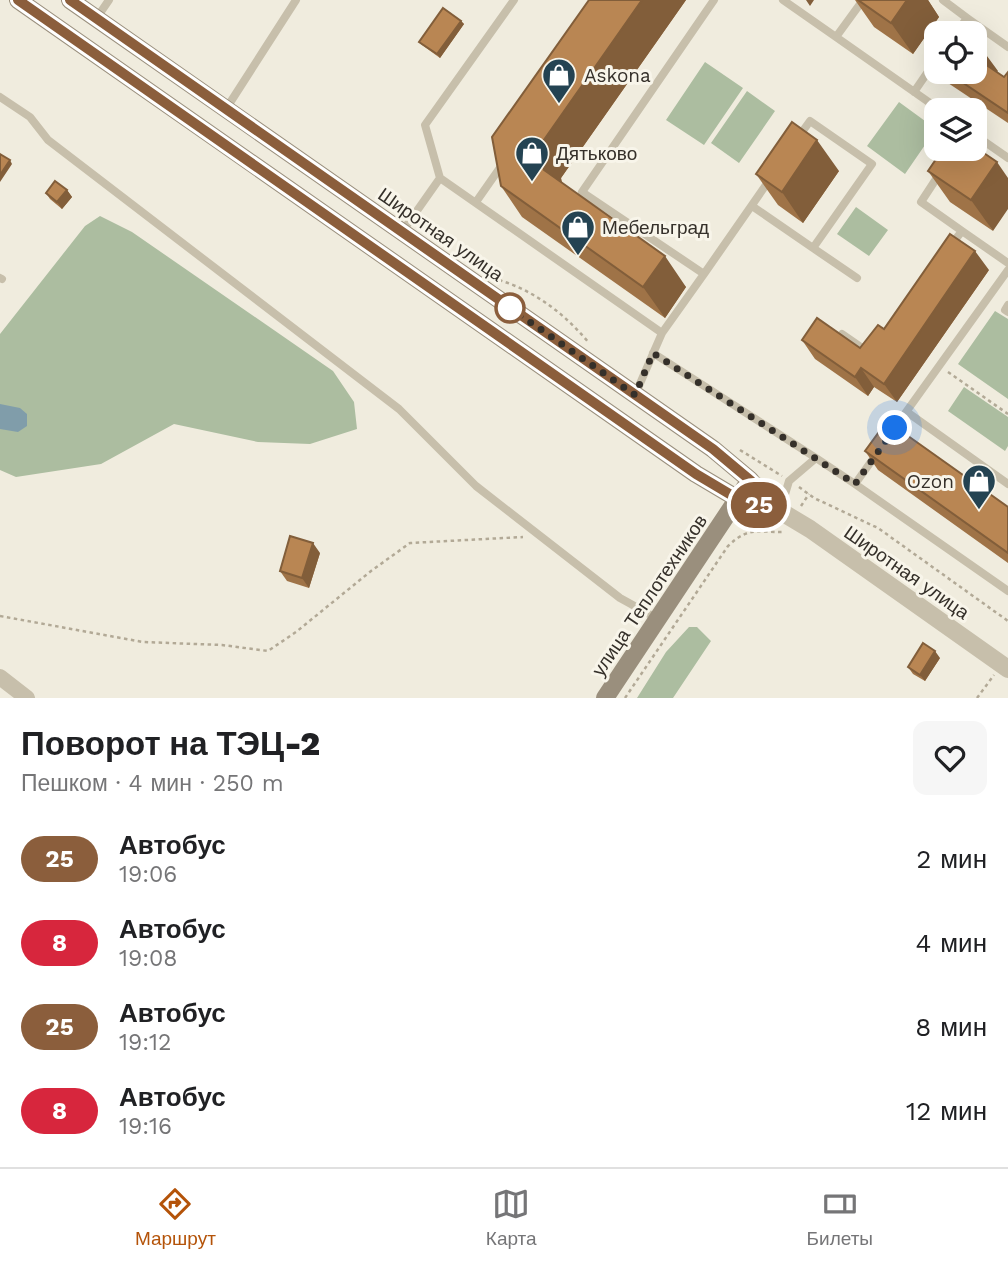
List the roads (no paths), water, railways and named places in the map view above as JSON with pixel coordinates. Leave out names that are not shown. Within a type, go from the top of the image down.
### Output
[{"type":"main road","name":"Широтная улица","points":[[18,0],[685,466],[738,499]]},
{"type":"main road","name":"Широтная улица","points":[[70,0],[713,449],[750,480]]},
{"type":"main road","name":"улица Теплотехников","points":[[605,698],[750,480]]},
{"type":"street","name":"Широтная улица","points":[[750,480],[787,515],[1005,667]]},
{"type":"street","name":"Широтная улица","points":[[738,499],[787,515]]},
{"type":"street","points":[[0,677],[27,698]]},
{"type":"lane","points":[[96,19],[109,0]]},
{"type":"lane","points":[[226,109],[296,0]]},
{"type":"lane","points":[[514,0],[425,125],[440,178],[662,333]]},
{"type":"lane","points":[[704,274],[583,192],[714,0]]},
{"type":"lane","points":[[783,0],[924,99]]},
{"type":"lane","points":[[836,37],[863,0]]},
{"type":"lane","points":[[943,0],[1008,47]]},
{"type":"lane","points":[[914,92],[924,77]]},
{"type":"lane","points":[[0,97],[30,117],[48,140],[399,409],[476,486],[620,598],[658,619]]},
{"type":"lane","points":[[795,142],[810,121],[872,164],[813,248]]},
{"type":"lane","points":[[987,143],[1008,158]]},
{"type":"lane","points":[[476,202],[507,158]]},
{"type":"lane","points":[[942,170],[921,202],[1006,258]]},
{"type":"lane","points":[[635,395],[662,333],[774,174]]},
{"type":"lane","points":[[402,233],[440,178]]},
{"type":"lane","points":[[752,206],[857,278]]},
{"type":"lane","points":[[946,253],[962,231]]},
{"type":"lane","points":[[855,484],[1008,270]]},
{"type":"lane","points":[[1008,305],[1005,310],[1008,312]]},
{"type":"lane","points":[[842,334],[874,356],[882,345]]},
{"type":"lane","points":[[653,353],[855,484],[1008,591]]},
{"type":"lane","points":[[907,412],[1008,484]]},
{"type":"lane","points":[[787,515],[789,481],[816,458]]},
{"type":"water","points":[[0,404],[20,408],[27,414],[27,426],[18,432],[0,429]]},
{"type":"place","name":"Askona","points":[[559,105]]},
{"type":"place","name":"Дятьково","points":[[532,183]]},
{"type":"place","name":"Мебельград","points":[[578,257]]},
{"type":"place","name":"Ozon","points":[[979,511]]}]
